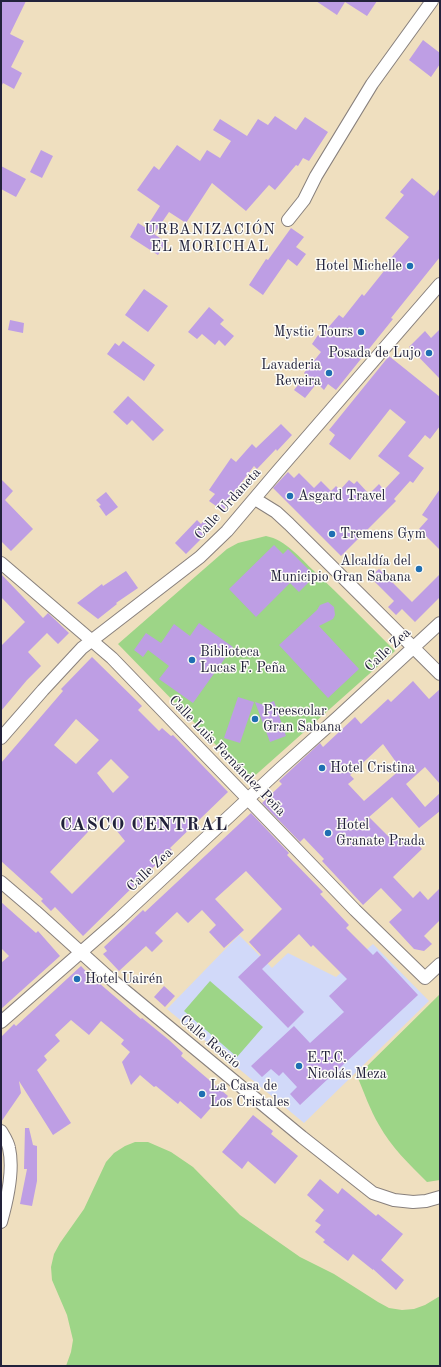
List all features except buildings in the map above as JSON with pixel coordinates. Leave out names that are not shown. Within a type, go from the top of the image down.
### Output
[{"type":"street","points":[[288,220],[304,200],[316,176],[372,84],[432,1]]},
{"type":"street","name":"Calle Urdaneta","points":[[1,738],[70,659],[92,640],[200,557],[227,531],[440,284]]},
{"type":"street","points":[[255,499],[276,512],[289,524],[440,674]]},
{"type":"street","name":"Calle Luis Fernández Peña","points":[[1,563],[112,658],[247,800],[425,978],[440,964]]},
{"type":"street","name":"Calle Zea","points":[[1,1022],[120,919],[440,623]]},
{"type":"street","name":"Calle Roscio","points":[[1,882],[112,980],[302,1137],[373,1193],[394,1200],[413,1202],[426,1201],[440,1197]]},
{"type":"street","points":[[1,1131],[9,1148],[11,1160],[9,1183],[1,1222]]},
{"type":"shaded area","name":"E.T.C. Nicolás Meza","points":[[239,935],[272,968],[288,953],[336,977],[373,944],[429,1001],[304,1123],[167,1009]]},
{"type":"green space","points":[[266,536],[280,541],[292,550],[395,651],[250,780],[118,644],[227,549],[238,543]]},
{"type":"green space","points":[[210,981],[263,1027],[237,1057],[184,1011]]},
{"type":"green space","points":[[440,994],[440,1180],[427,1182],[389,1141],[373,1113],[357,1076]]},
{"type":"green space","points":[[135,1142],[148,1142],[171,1152],[193,1167],[240,1215],[300,1257],[334,1274],[389,1308],[402,1310],[414,1309],[425,1305],[440,1296],[440,1366],[66,1366],[73,1340],[67,1315],[52,1280],[51,1267],[54,1254],[84,1209],[106,1162],[114,1153]]},
{"type":"place","name":"Hotel Michelle","points":[[410,266]]},
{"type":"place","name":"Mystic Tours","points":[[361,332]]},
{"type":"place","name":"Posada de Lujo","points":[[429,353]]},
{"type":"place","name":"Lavaderia Reveira","points":[[329,373]]},
{"type":"place","name":"Asgard Travel","points":[[290,496]]},
{"type":"place","name":"Tremens Gym","points":[[332,534]]},
{"type":"place","name":"Alcaldía del Municipio Gran Sabana","points":[[419,569]]},
{"type":"place","name":"Biblioteca Lucas F. Peña","points":[[192,660]]},
{"type":"place","name":"Preescolar Gran Sabana","points":[[255,719]]},
{"type":"place","name":"Hotel Cristina","points":[[322,768]]},
{"type":"place","name":"Hotel Granate Prada","points":[[328,833]]},
{"type":"place","name":"Hotel Uairén","points":[[77,979]]},
{"type":"place","name":"E.T.C. Nicolás Meza","points":[[299,1066]]},
{"type":"place","name":"La Casa de Los Cristales","points":[[202,1094]]},
{"type":"district","name":"URBANIZACIÓN EL MORICHAL","points":[[210,238]]},
{"type":"district","name":"CASCO CENTRAL","points":[[144,825]]}]
